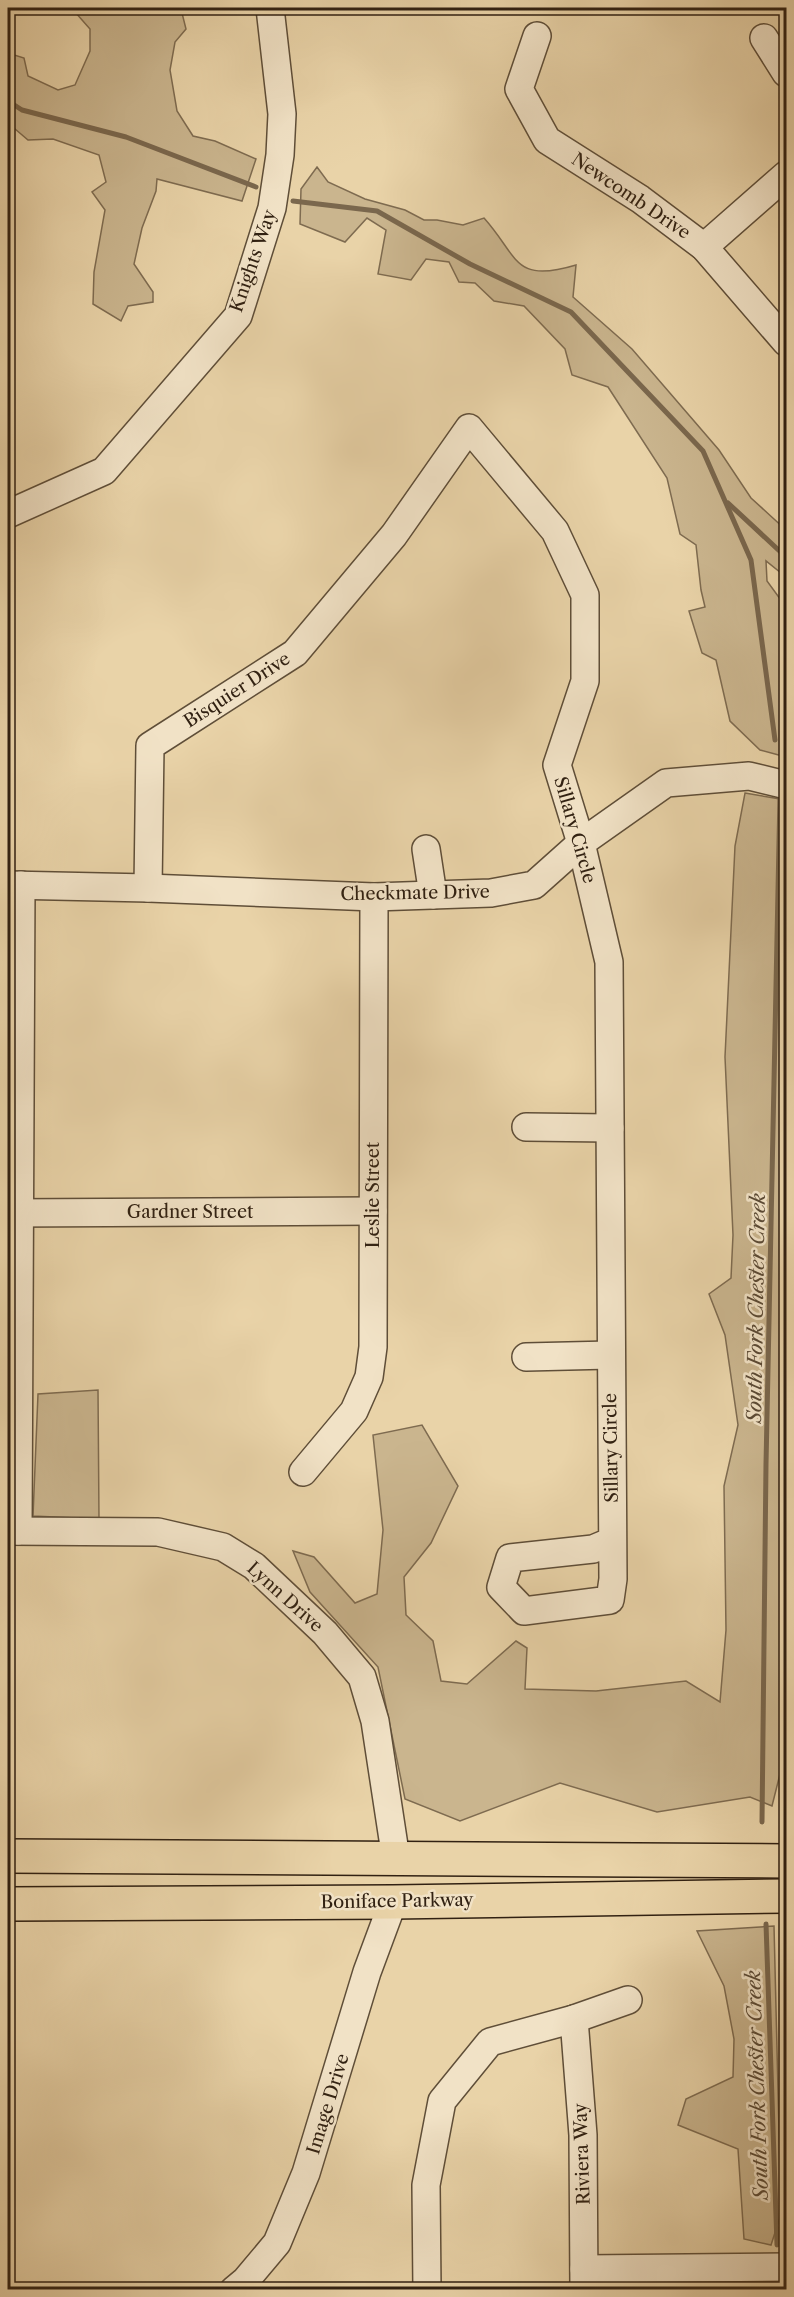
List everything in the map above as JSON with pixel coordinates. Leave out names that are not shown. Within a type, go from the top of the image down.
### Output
[{"type":"main road","points":[[8,1856],[786,1861]]},
{"type":"main road","name":"Boniface Parkway","points":[[8,1904],[393,1902],[786,1896]]},
{"type":"street","name":"Knights Way","points":[[8,514],[104,471],[238,316],[272,208],[280,155],[282,114],[270,8]]},
{"type":"street","name":"Newcomb Drive","points":[[537,36],[519,89],[547,140],[640,199],[704,247],[786,342]]},
{"type":"street","points":[[764,38],[786,73]]},
{"type":"street","points":[[704,247],[786,175]]},
{"type":"street","name":"Sillary Circle","points":[[469,428],[555,531],[585,596],[585,681],[557,765],[581,843],[609,962],[612,1541]]},
{"type":"street","name":"Bisquier Drive","points":[[148,888],[150,746],[295,653],[394,535],[469,428]]},
{"type":"street","name":"Checkmate Drive","points":[[14,885],[374,897],[491,892],[534,885],[581,843],[666,783],[749,776],[786,785]]},
{"type":"street","points":[[426,849],[433,895]]},
{"type":"street","points":[[13,1531],[14,885]]},
{"type":"street","name":"Leslie Street","points":[[303,1472],[354,1411],[369,1377],[373,1347],[374,897]]},
{"type":"street","points":[[526,1127],[610,1128]]},
{"type":"street","name":"Gardner Street","points":[[13,1213],[373,1211]]},
{"type":"street","points":[[526,1356],[610,1355]]},
{"type":"street","name":"Lynn Drive","points":[[13,1531],[158,1532],[223,1547],[254,1566],[325,1633],[362,1677],[375,1721],[396,1859]]},
{"type":"street","name":"Image Drive","points":[[234,2289],[246,2280],[277,2243],[306,2173],[367,1972],[393,1902]]},
{"type":"street","points":[[427,2289],[426,2185],[442,2102],[490,2042],[574,2019],[628,2000]]},
{"type":"street","name":"Riviera Way","points":[[574,2019],[583,2134],[584,2279]]},
{"type":"street","points":[[584,2279],[739,2279],[786,2268]]},
{"type":"shaded area","points":[[88,8],[181,9],[186,29],[175,42],[170,70],[177,111],[193,136],[215,141],[256,159],[242,201],[157,179],[156,191],[142,228],[134,264],[153,292],[153,302],[128,306],[121,321],[93,304],[94,272],[105,210],[92,192],[106,182],[99,155],[53,139],[28,140],[8,123],[8,53],[24,58],[28,76],[58,90],[75,85],[90,51],[90,29],[75,12],[87,12]]},
{"type":"shaded area","points":[[317,167],[328,182],[365,199],[405,210],[424,220],[463,225],[484,218],[512,255],[528,269],[555,270],[576,265],[573,297],[632,349],[719,450],[751,498],[786,530],[786,577],[766,561],[767,581],[786,607],[784,665],[786,757],[760,750],[730,721],[716,660],[702,653],[689,611],[705,607],[696,545],[680,534],[667,478],[608,387],[572,375],[565,349],[524,306],[494,301],[475,283],[459,282],[449,262],[426,259],[411,280],[378,274],[386,230],[367,218],[345,242],[300,224],[301,189]]},
{"type":"shaded area","points":[[745,793],[786,800],[786,847],[781,860],[782,890],[786,891],[786,1210],[780,1229],[786,1445],[786,1750],[772,1806],[750,1797],[657,1812],[560,1783],[460,1821],[405,1799],[378,1667],[310,1592],[293,1551],[314,1557],[355,1603],[377,1594],[383,1530],[373,1435],[422,1425],[458,1486],[431,1543],[404,1577],[406,1615],[433,1641],[441,1681],[467,1684],[516,1641],[527,1648],[525,1689],[596,1691],[686,1681],[720,1702],[726,1630],[724,1486],[738,1425],[725,1335],[709,1294],[731,1278],[733,1235],[725,1057],[735,846]]},
{"type":"shaded area","points":[[98,1390],[99,1519],[33,1516],[38,1394]]},
{"type":"shaded area","points":[[774,1926],[781,2214],[771,2245],[744,2239],[738,2149],[678,2125],[686,2099],[733,2077],[734,2039],[724,1986],[697,1931]]},
{"type":"waterway","name":"South Fork Chester Creek","points":[[8,101],[22,110],[126,137],[256,187]]},
{"type":"waterway","name":"South Fork Chester Creek","points":[[293,201],[377,211],[470,264],[571,312],[703,451],[751,560],[775,740]]},
{"type":"waterway","points":[[728,503],[786,557]]},
{"type":"waterway","name":"South Fork Chester Creek","points":[[762,1822],[766,1464],[780,795]]},
{"type":"waterway","name":"South Fork Chester Creek","points":[[766,1924],[777,2245]]}]
